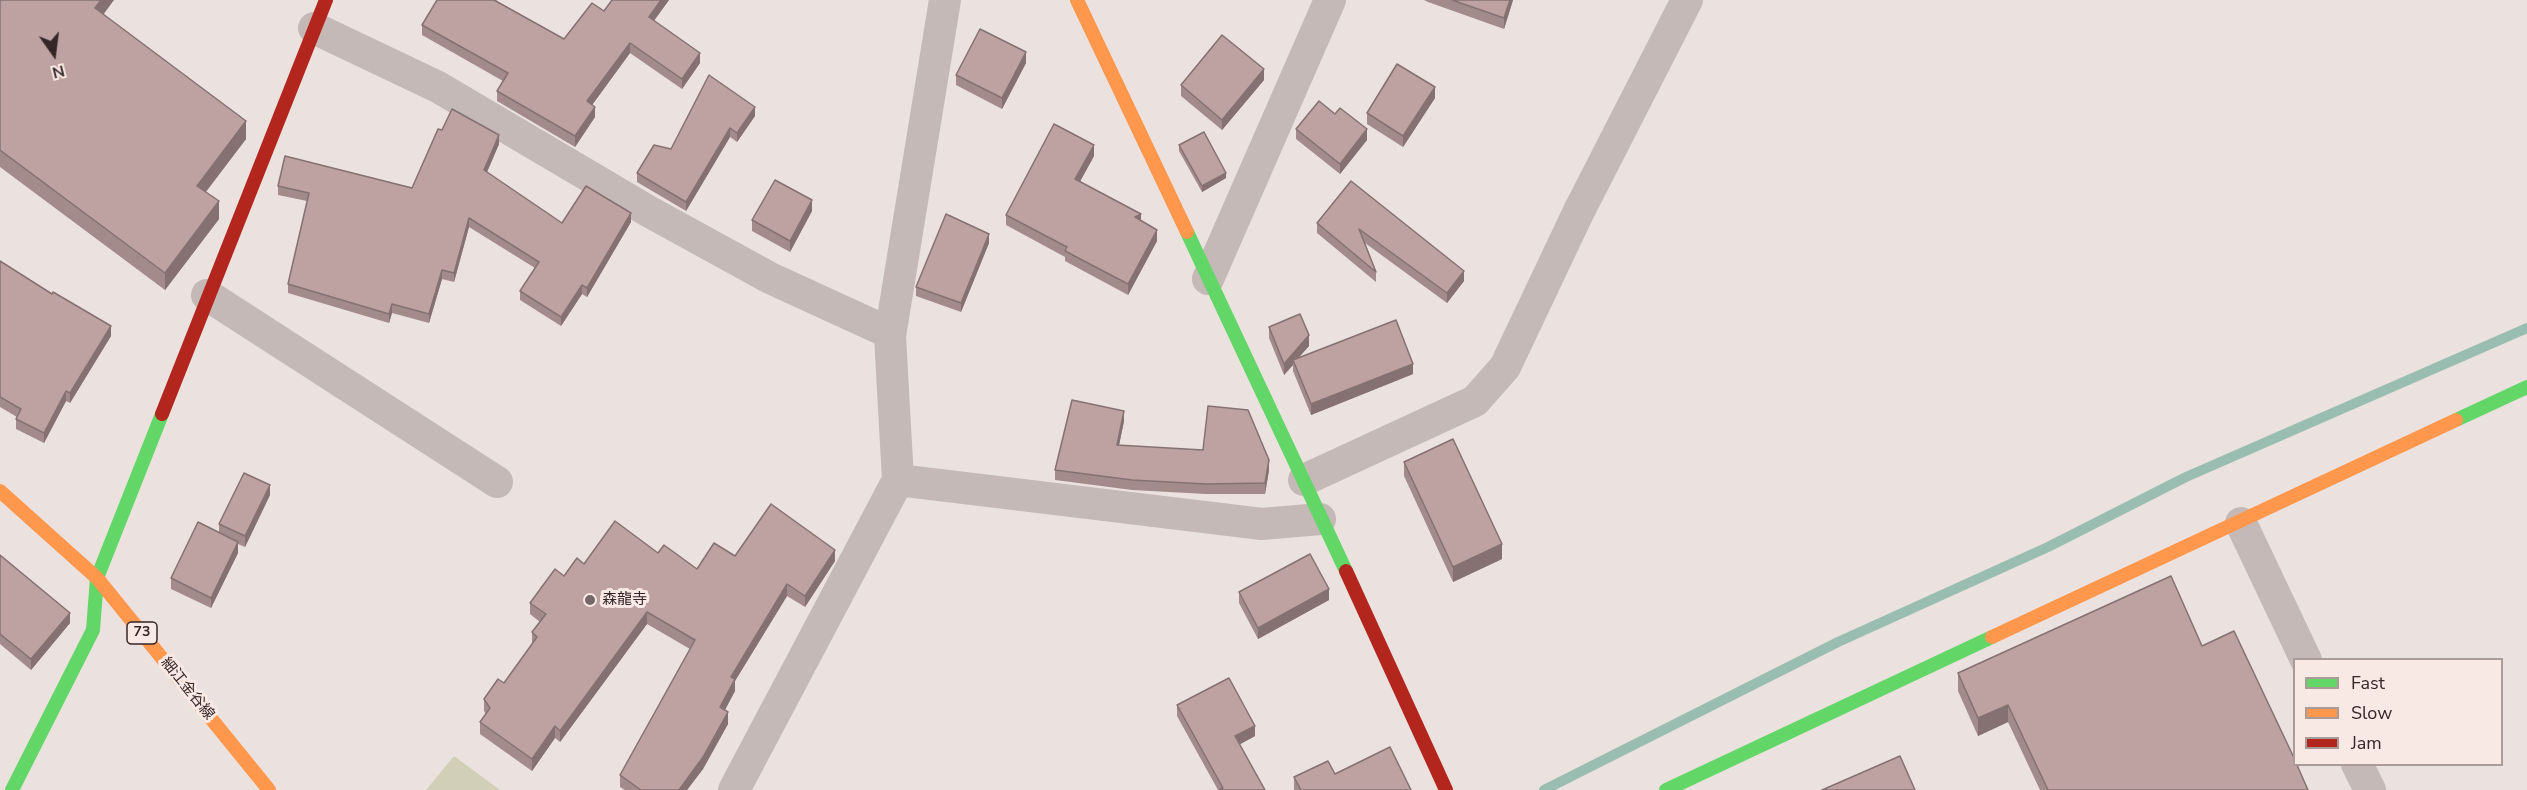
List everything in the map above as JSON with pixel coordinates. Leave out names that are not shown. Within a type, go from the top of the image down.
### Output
[{"type":"street","points":[[734,790],[898,480],[890,333],[945,0]]},
{"type":"street","points":[[1077,0],[1304,480],[1446,790]]},
{"type":"street","points":[[1208,279],[1330,0]]},
{"type":"street","points":[[1304,480],[1475,401],[1505,367],[1687,0]]},
{"type":"street","points":[[12,790],[93,630],[97,578],[320,14],[438,87],[648,211],[770,278],[890,333]]},
{"type":"street","points":[[207,295],[497,482]]},
{"type":"street","points":[[1666,790],[2241,523],[2527,387]]},
{"type":"street","points":[[898,480],[1262,524],[1320,519]]},
{"type":"street","name":"細江金谷線","points":[[0,490],[97,578],[269,790]]},
{"type":"street","points":[[2241,523],[2305,658]]},
{"type":"street","points":[[2358,766],[2370,790]]},
{"type":"shaded area","points":[[454,756],[500,790],[426,790]]},
{"type":"building","points":[[0,0],[101,0],[95,8],[246,121],[197,186],[219,201],[165,273],[0,150]]},
{"type":"building","points":[[437,0],[494,0],[564,39],[592,3],[604,11],[612,0],[661,0],[649,17],[700,53],[682,79],[630,43],[587,101],[595,107],[575,136],[497,91],[508,73],[422,25]]},
{"type":"building","points":[[1452,0],[1510,0],[1504,18]]},
{"type":"building","points":[[980,29],[1026,52],[1002,98],[956,75]]},
{"type":"building","points":[[1222,35],[1264,69],[1222,120],[1181,85]]},
{"type":"building","points":[[1397,64],[1435,87],[1403,136],[1367,113]]},
{"type":"building","points":[[709,75],[755,107],[737,133],[730,128],[686,202],[637,173],[654,145],[671,149]]},
{"type":"building","points":[[1319,101],[1335,114],[1340,108],[1367,129],[1340,164],[1296,129]]},
{"type":"building","points":[[452,109],[499,135],[484,170],[562,223],[586,186],[631,213],[587,288],[582,285],[561,317],[520,291],[539,262],[469,218],[454,273],[442,270],[429,314],[392,304],[389,314],[288,284],[309,193],[278,186],[285,156],[412,188],[438,129],[442,130]]},
{"type":"building","points":[[1054,124],[1094,145],[1075,179],[1141,214],[1135,217],[1157,230],[1128,284],[1065,251],[1067,247],[1006,215]]},
{"type":"building","points":[[1204,132],[1226,173],[1202,186],[1179,145]]},
{"type":"building","points":[[775,180],[812,200],[790,241],[752,220]]},
{"type":"building","points":[[1351,181],[1464,271],[1447,293],[1359,229],[1376,272],[1317,223]]},
{"type":"building","points":[[946,214],[989,234],[961,303],[916,287]]},
{"type":"building","points":[[0,261],[52,294],[53,292],[111,326],[70,393],[66,391],[44,433],[16,419],[21,409],[0,397]]},
{"type":"building","points":[[1300,314],[1309,335],[1284,364],[1269,327]]},
{"type":"building","points":[[1396,320],[1413,364],[1311,404],[1293,360]]},
{"type":"building","points":[[1072,400],[1124,411],[1117,445],[1203,450],[1208,406],[1248,410],[1269,460],[1265,483],[1206,484],[1132,480],[1055,470]]},
{"type":"building","points":[[1453,439],[1502,544],[1453,567],[1404,462]]},
{"type":"building","points":[[244,473],[270,485],[245,536],[219,524]]},
{"type":"building","points":[[771,504],[835,550],[805,596],[787,584],[731,677],[735,679],[720,707],[728,712],[703,757],[679,790],[641,790],[620,775],[695,640],[647,612],[560,731],[555,726],[532,759],[480,722],[490,708],[484,699],[498,679],[504,683],[537,637],[532,632],[546,614],[530,603],[555,569],[564,576],[577,558],[584,564],[615,521],[658,553],[664,545],[697,569],[714,543],[735,556]]},
{"type":"building","points":[[198,522],[238,542],[211,598],[171,578]]},
{"type":"building","points":[[1310,554],[1329,589],[1258,628],[1239,592]]},
{"type":"building","points":[[0,555],[70,613],[31,659],[0,634]]},
{"type":"building","points":[[2171,576],[2202,646],[2234,631],[2293,756],[2293,766],[2297,766],[2308,790],[2048,790],[2008,705],[1978,718],[1958,673]]},
{"type":"building","points":[[1229,678],[1255,726],[1235,736],[1265,790],[1219,790],[1223,788],[1177,705]]},
{"type":"building","points":[[1390,747],[1411,790],[1301,790],[1294,777],[1328,761],[1335,774]]},
{"type":"building","points":[[1900,756],[1915,790],[1822,790]]},
{"type":"waterway","points":[[1544,790],[1838,642],[2048,547],[2186,477],[2527,328]]},
{"type":"traffic: fast","points":[[1187,232],[1346,571]]},
{"type":"traffic: fast","points":[[2456,420],[2527,387]]},
{"type":"traffic: fast","points":[[12,790],[93,630],[97,578],[162,414]]},
{"type":"traffic: fast","points":[[1666,790],[1992,637]]},
{"type":"traffic: slow","points":[[1077,0],[1187,232]]},
{"type":"traffic: slow","points":[[1992,637],[2456,420]]},
{"type":"traffic: slow","points":[[0,491],[97,578],[269,790]]},
{"type":"traffic: jam","points":[[162,414],[326,0]]},
{"type":"traffic: jam","points":[[1346,571],[1446,790]]},
{"type":"place","name":"森龍寺","points":[[590,600]]}]
